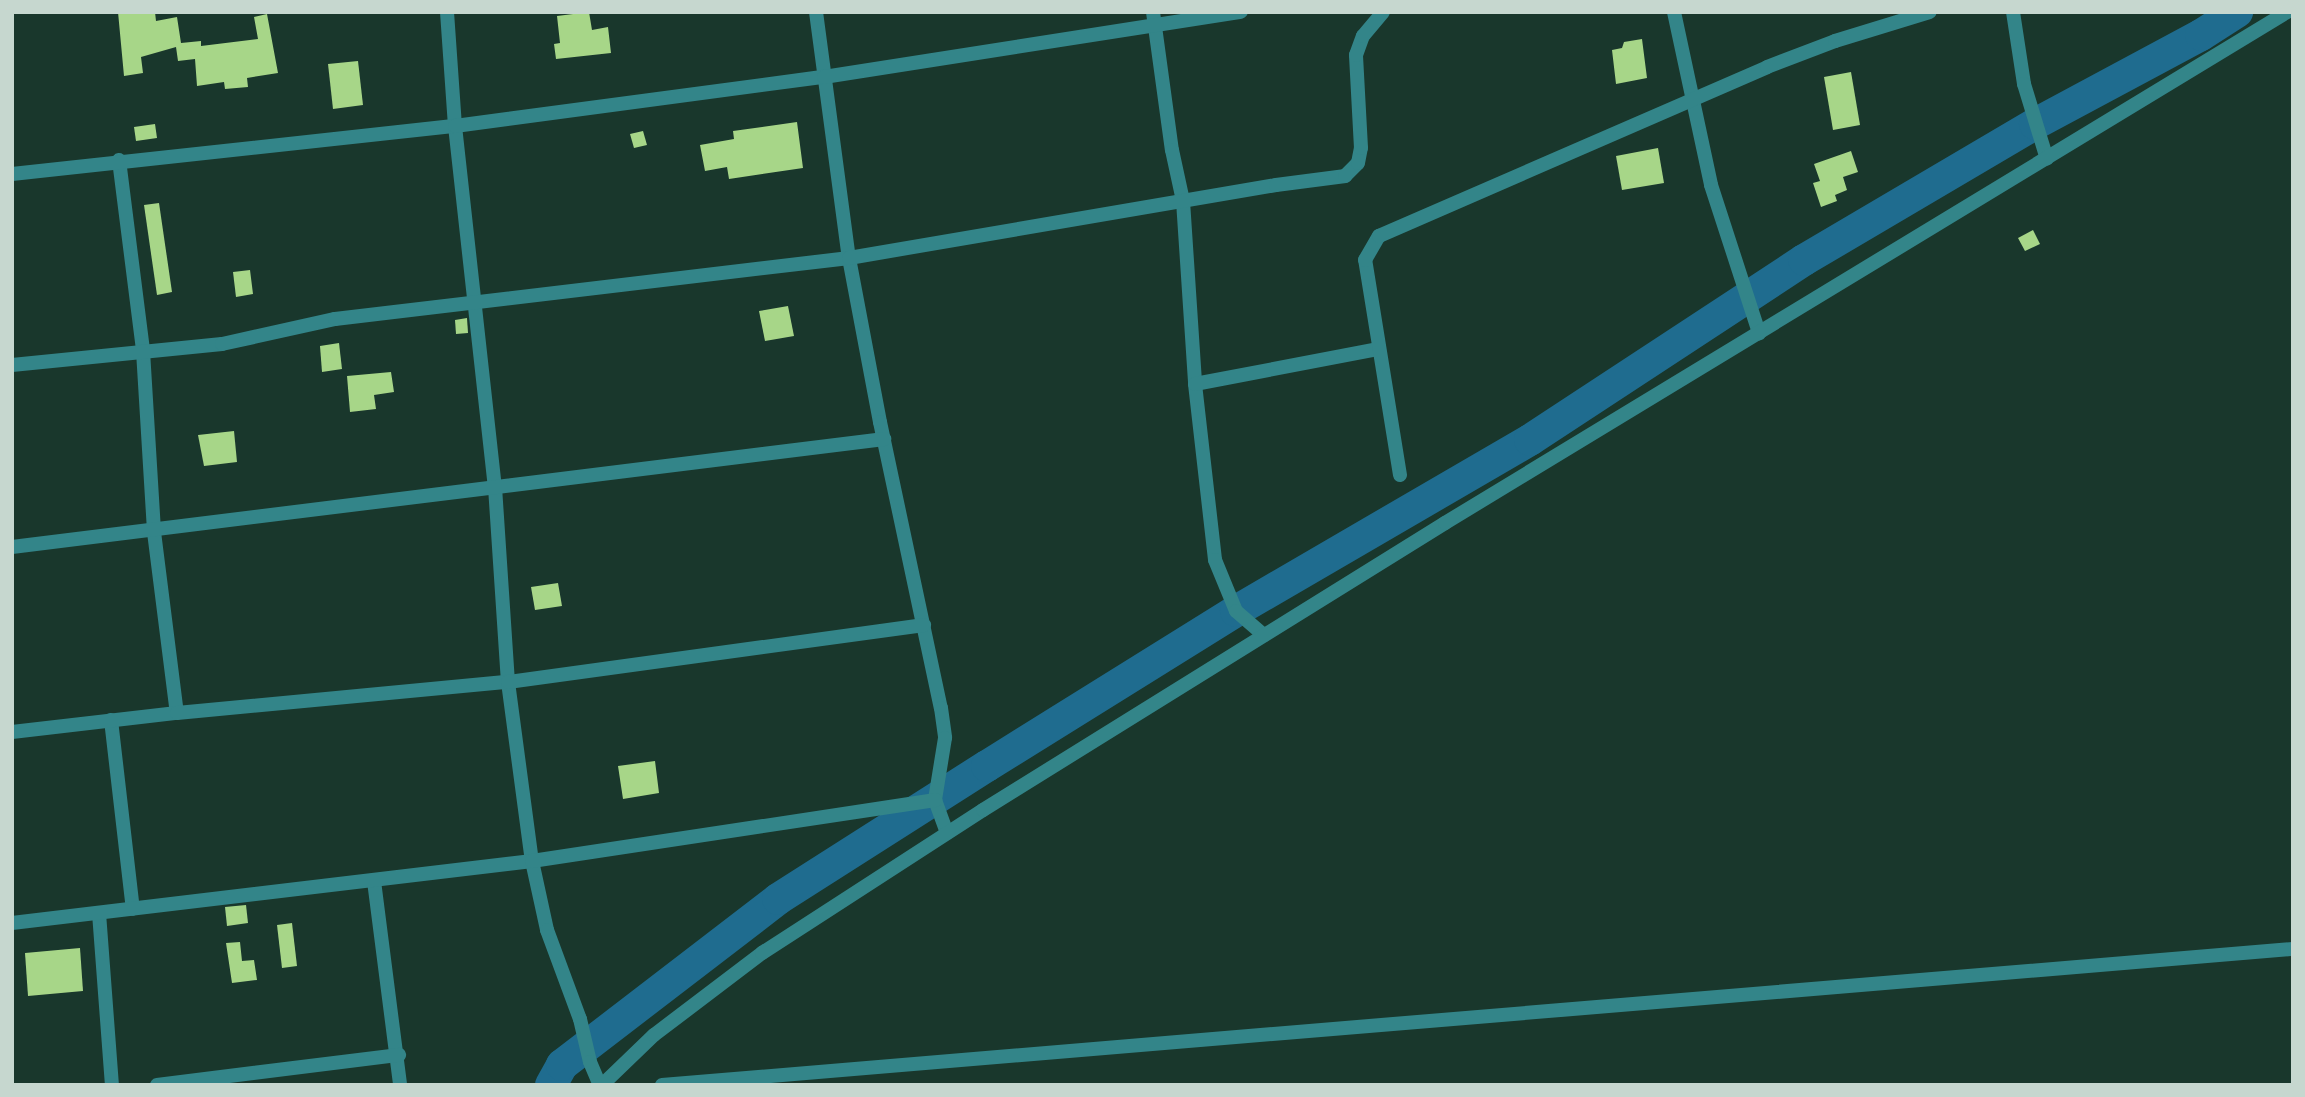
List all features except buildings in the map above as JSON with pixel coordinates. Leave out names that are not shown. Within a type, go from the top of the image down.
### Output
[{"type":"street","points":[[447,12],[455,126],[477,304],[495,487],[508,682],[532,862],[547,930],[580,1018],[590,1062],[601,1085],[654,1035],[762,954],[947,833],[1264,635],[2287,12]]},
{"type":"street","points":[[816,12],[849,258],[945,738],[935,800],[947,833]]},
{"type":"street","points":[[1153,12],[1172,150],[1184,201],[1195,384],[1214,560],[1236,611],[1264,635]]},
{"type":"street","points":[[12,174],[119,160],[455,126],[824,77],[1155,28],[1241,12]]},
{"type":"street","points":[[12,365],[251,340],[335,319],[849,258],[1349,173],[1358,163],[1362,148],[1356,55],[1363,36],[1383,12]]},
{"type":"street","points":[[1674,12],[1711,185],[1759,333]]},
{"type":"street","points":[[1400,475],[1365,260],[1379,236],[1835,41],[1930,12]]},
{"type":"street","points":[[2013,12],[2024,84],[2047,159]]},
{"type":"street","points":[[119,160],[143,351],[154,532],[177,712]]},
{"type":"street","points":[[1195,384],[1379,349]]},
{"type":"street","points":[[12,547],[154,532],[884,439]]},
{"type":"street","points":[[12,732],[177,712],[508,682],[924,625]]},
{"type":"street","points":[[111,720],[132,909]]},
{"type":"street","points":[[12,923],[532,862],[935,800]]},
{"type":"street","points":[[374,881],[399,1055],[400,1085]]},
{"type":"street","points":[[99,913],[112,1085]]},
{"type":"street","points":[[662,1085],[2293,949]]},
{"type":"street","points":[[157,1085],[399,1055]]},
{"type":"waterway","points":[[551,1085],[562,1065],[778,899],[1236,611],[1530,440],[1804,260],[2035,124],[2201,35],[2237,12]]}]
